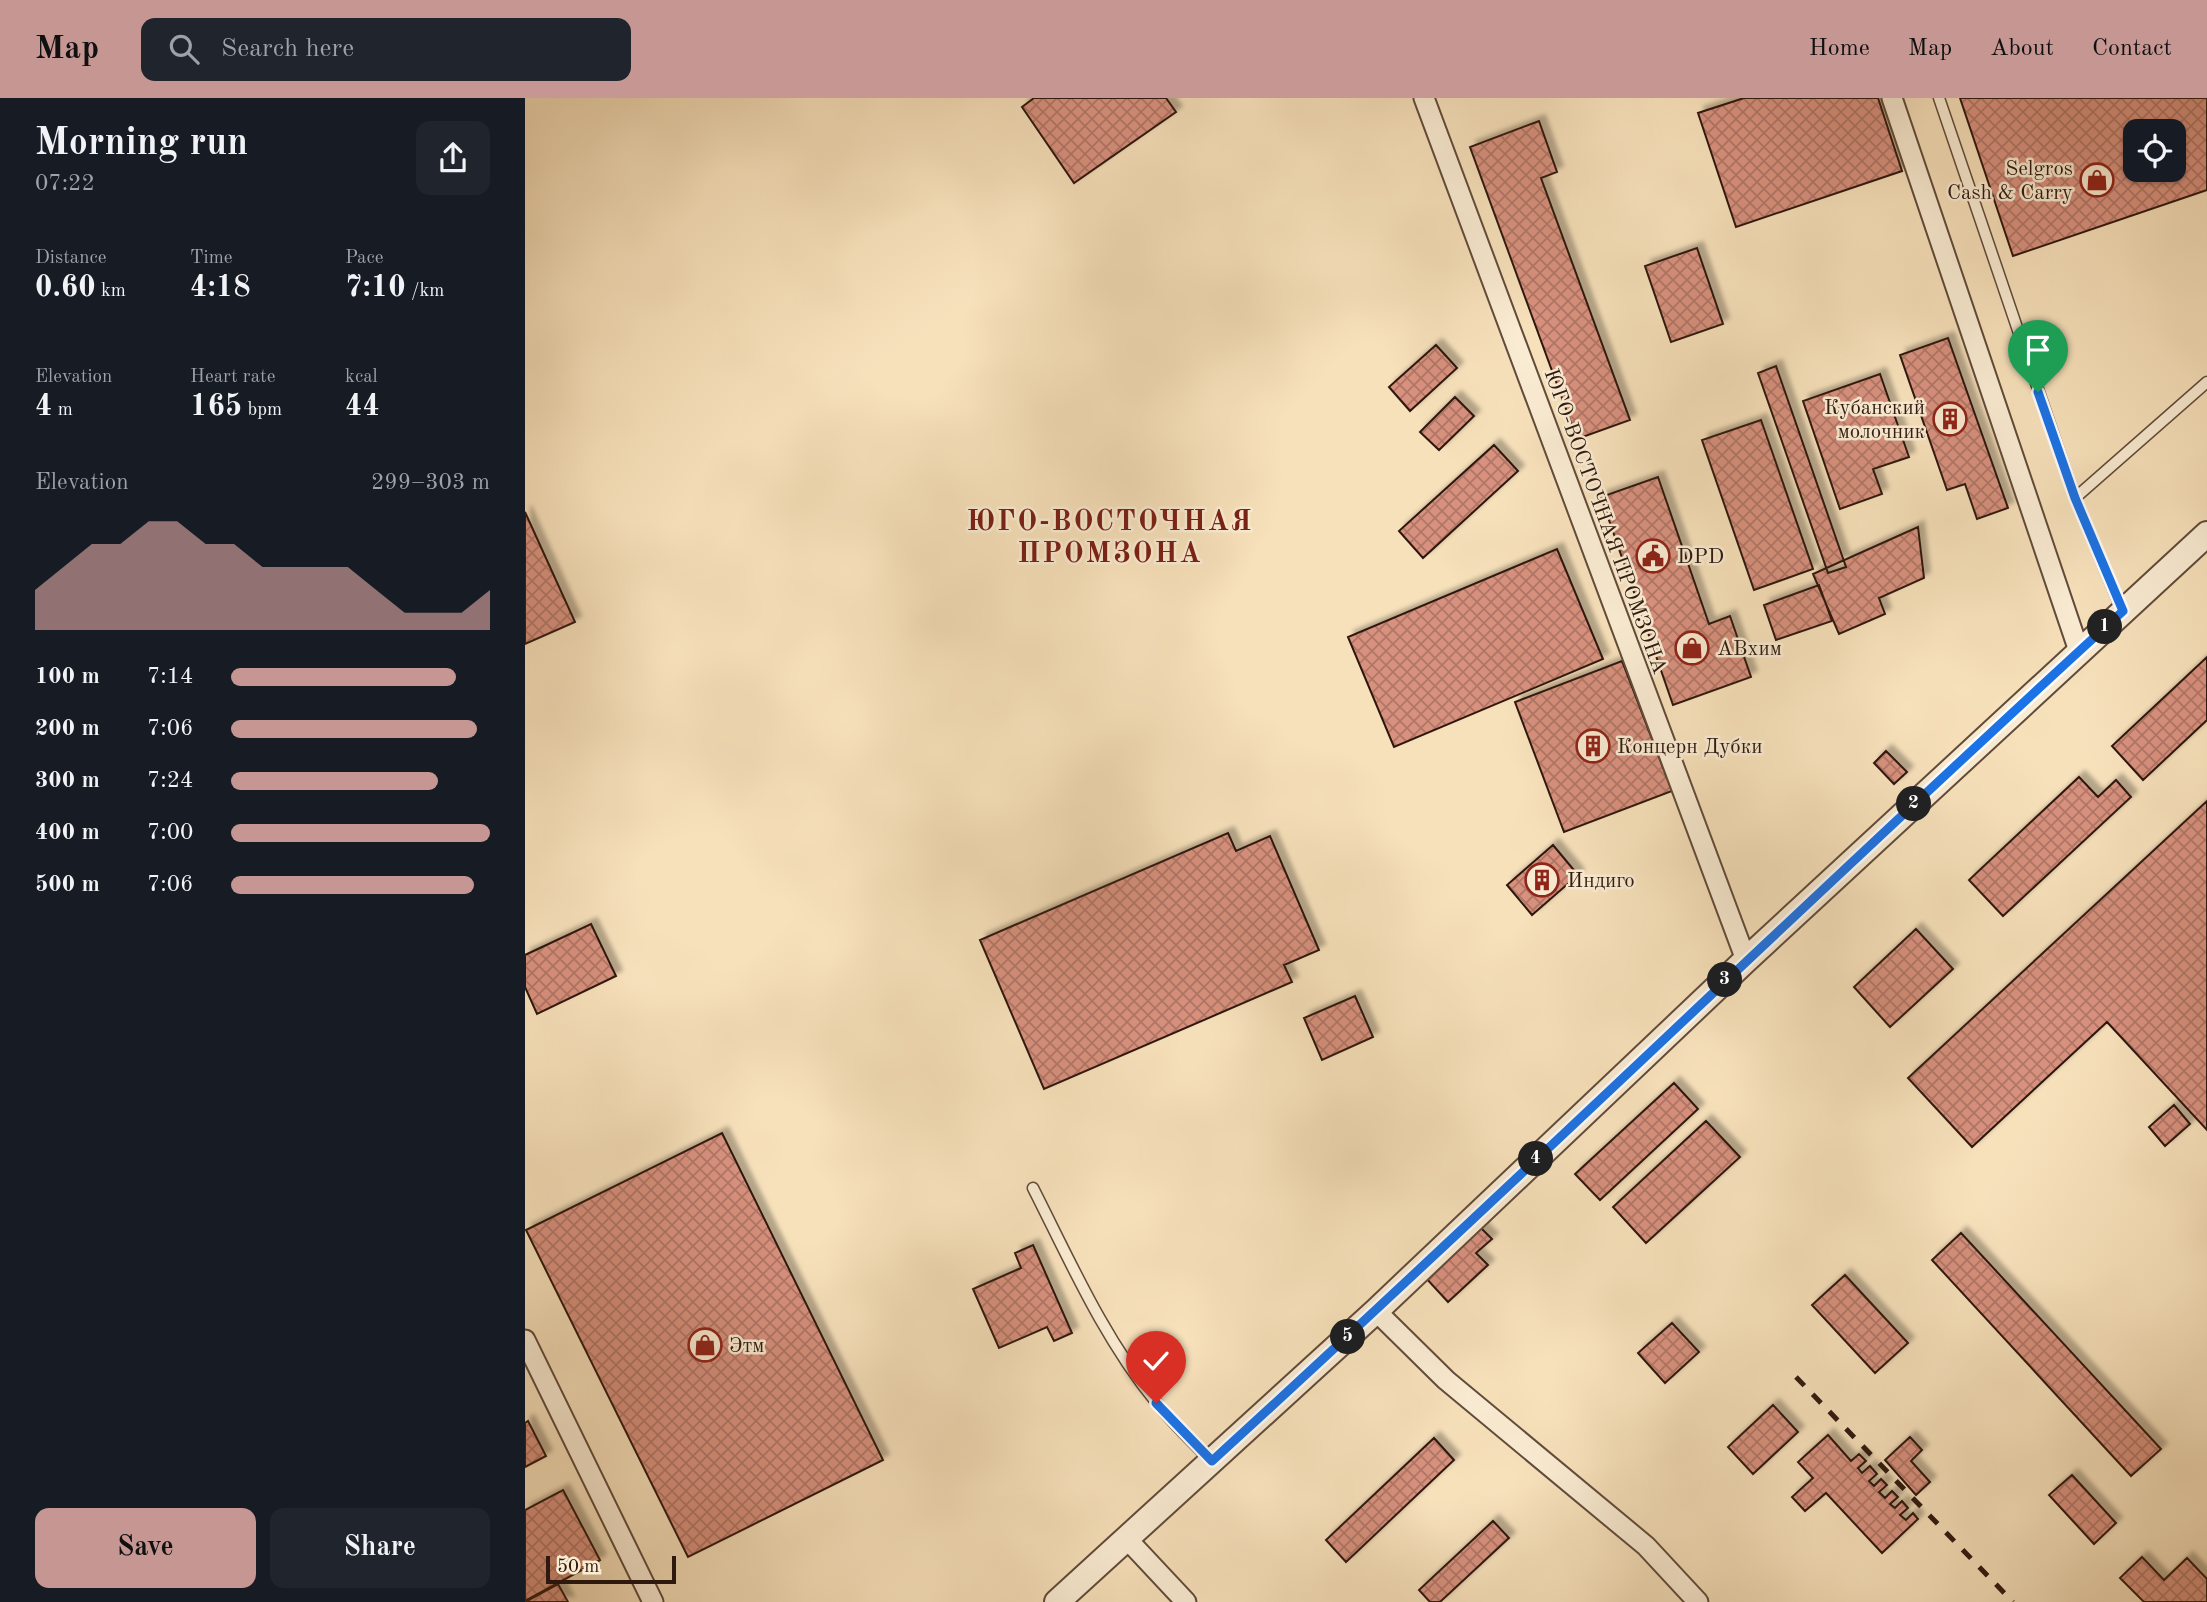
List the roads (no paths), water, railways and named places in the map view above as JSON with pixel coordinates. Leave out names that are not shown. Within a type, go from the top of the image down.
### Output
[{"type":"street","name":"ЮГО-ВОСТОЧНАЯ ПРОМЗОНА","points":[[1424,98],[1746,960]]},
{"type":"street","points":[[1892,98],[2079,651]]},
{"type":"street","points":[[1057,1602],[1376,1311],[1746,960],[2207,534]]},
{"type":"street","points":[[1376,1311],[1446,1380],[1646,1546],[1698,1602]]},
{"type":"street","points":[[525,1340],[653,1602]]},
{"type":"street","points":[[1127,1539],[1186,1602]]},
{"type":"lane","points":[[1938,98],[2075,498],[2123,611]]},
{"type":"lane","points":[[2075,498],[2207,382]]},
{"type":"lane","points":[[1033,1188],[1091,1302],[1127,1363],[1156,1403],[1212,1461]]},
{"type":"railway","points":[[1796,1377],[2013,1602]]},
{"type":"place","name":"Selgros Cash & Carry","points":[[2097,180]]},
{"type":"place","name":"Кубанский молочник","points":[[1950,419]]},
{"type":"place","name":"DPD","points":[[1653,556]]},
{"type":"place","name":"АВхим","points":[[1692,648]]},
{"type":"place","name":"Концерн Дубки","points":[[1593,746]]},
{"type":"place","name":"Индиго","points":[[1542,880]]},
{"type":"place","name":"Этм","points":[[705,1345]]},
{"type":"district","name":"ЮГО-ВОСТОЧНАЯ ПРОМЗОНА","points":[[1110,536]]}]
